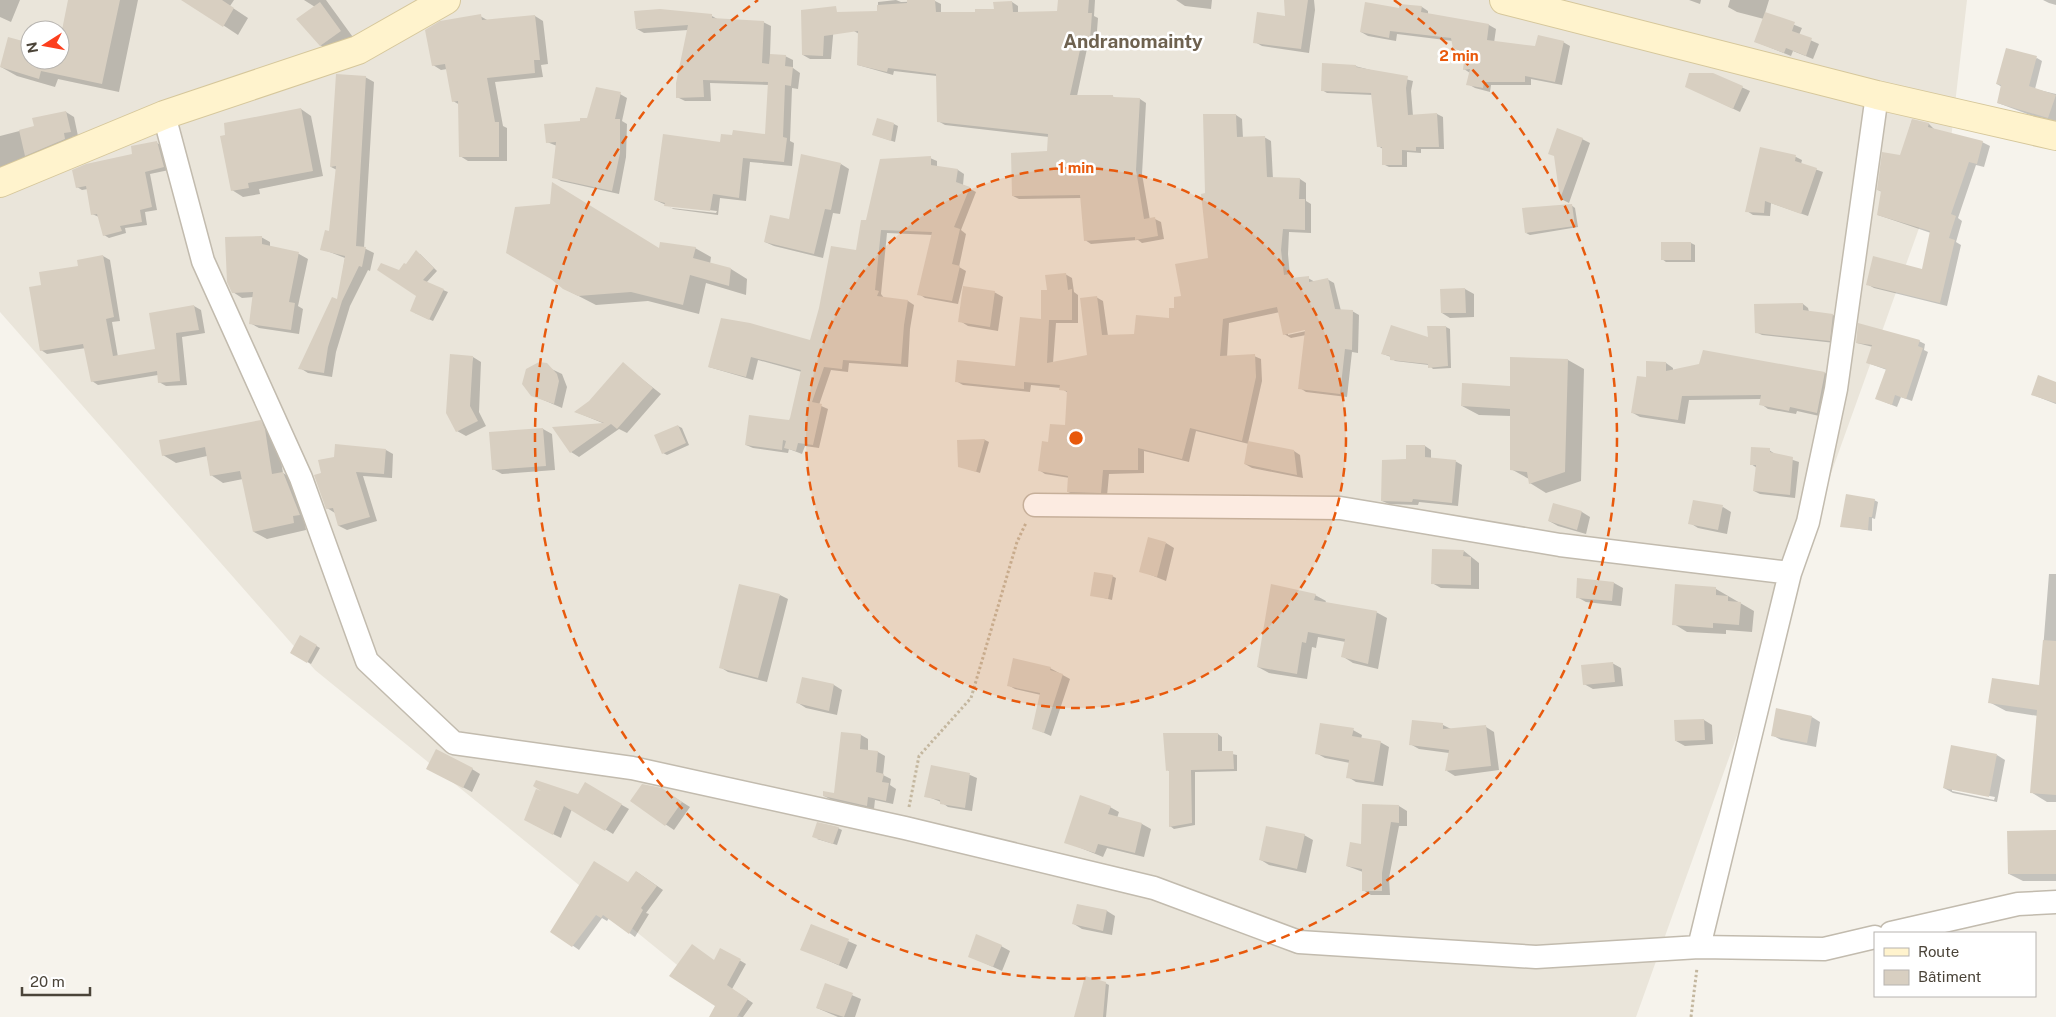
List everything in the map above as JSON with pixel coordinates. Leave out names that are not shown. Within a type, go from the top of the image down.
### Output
[{"type":"main road","points":[[0,184],[164,115],[358,50],[446,0]]},
{"type":"main road","points":[[1504,0],[1877,94],[2056,136]]},
{"type":"street","points":[[1699,947],[1790,573],[1808,522],[1836,389],[1877,94]]},
{"type":"street","points":[[164,115],[203,261],[301,478],[368,661],[454,743],[632,768],[905,828],[1154,888],[1299,942],[1536,957],[1699,947],[1824,949],[1874,937]]},
{"type":"street","points":[[1035,505],[1340,508],[1560,545],[1790,573]]},
{"type":"street","points":[[1895,932],[2018,904],[2056,902]]},
{"type":"path","points":[[905,828],[919,756],[971,698],[1017,542],[1035,505]]},
{"type":"path","points":[[1691,1017],[1699,947]]},
{"type":"shaded area","points":[[0,0],[1967,0],[1951,139],[1636,1017],[741,1017],[315,670],[0,312]]},
{"type":"building","points":[[68,0],[120,0],[102,84],[41,71],[39,79],[0,67],[8,37],[20,40],[20,70],[70,70],[70,20],[64,20]]},
{"type":"building","points":[[181,0],[222,0],[234,8],[223,27]]},
{"type":"building","points":[[907,0],[935,0],[936,12],[975,12],[975,9],[994,9],[993,2],[1012,1],[1013,12],[1057,11],[1058,0],[1089,0],[1088,13],[1092,13],[1090,41],[1082,41],[1070,95],[1113,95],[1113,97],[1140,98],[1136,170],[1144,219],[1155,217],[1158,236],[1135,240],[1135,237],[1084,241],[1080,195],[1012,196],[1011,153],[1047,151],[1048,134],[937,122],[936,74],[888,68],[887,72],[857,65],[858,31],[824,36],[823,56],[802,55],[801,10],[836,6],[837,12],[877,11],[877,5],[907,3]]},
{"type":"building","points":[[1284,0],[1308,0],[1301,49],[1253,43],[1257,12],[1285,16]]},
{"type":"building","points":[[320,2],[341,31],[320,46],[296,19]]},
{"type":"building","points":[[1365,2],[1399,8],[1399,4],[1422,6],[1421,12],[1489,24],[1487,40],[1535,46],[1538,35],[1564,41],[1555,82],[1525,76],[1525,82],[1484,82],[1483,88],[1466,85],[1470,69],[1463,70],[1465,51],[1453,49],[1451,38],[1390,31],[1389,38],[1360,32]]},
{"type":"building","points":[[660,9],[712,14],[712,18],[764,21],[762,63],[769,64],[770,54],[786,55],[785,66],[793,67],[791,86],[785,85],[783,137],[787,138],[784,162],[743,158],[739,198],[713,194],[710,211],[664,206],[665,203],[654,200],[663,134],[720,142],[721,134],[732,135],[733,130],[765,134],[768,82],[703,80],[704,97],[676,98],[676,83],[688,25],[636,29],[634,11]]},
{"type":"building","points":[[1765,12],[1795,22],[1792,31],[1812,38],[1806,56],[1786,48],[1784,53],[1754,42]]},
{"type":"building","points":[[481,14],[482,20],[535,15],[540,60],[534,60],[535,73],[487,78],[495,122],[499,122],[499,157],[459,157],[458,101],[452,102],[445,64],[432,66],[425,30],[440,21]]},
{"type":"building","points":[[2006,48],[2037,56],[2029,86],[2056,95],[2048,118],[1997,103],[2001,85],[1996,84]]},
{"type":"building","points":[[1322,63],[1356,65],[1356,67],[1408,76],[1406,88],[1408,115],[1437,113],[1439,147],[1416,147],[1416,151],[1402,150],[1402,165],[1382,165],[1382,147],[1377,147],[1371,93],[1321,91]]},
{"type":"building","points":[[1689,73],[1713,73],[1743,86],[1733,109],[1685,87]]},
{"type":"building","points":[[336,74],[366,76],[356,246],[366,247],[362,267],[359,266],[342,301],[328,347],[324,373],[298,369],[332,297],[337,299],[345,256],[320,250],[325,230],[329,231],[336,166],[330,167]]},
{"type":"building","points":[[596,87],[621,92],[615,119],[620,119],[620,153],[612,191],[552,178],[556,142],[546,143],[544,124],[580,121],[580,118],[587,118]]},
{"type":"building","points":[[301,108],[313,171],[248,183],[249,188],[231,191],[220,136],[225,135],[224,123]]},
{"type":"building","points":[[66,111],[71,132],[64,133],[65,139],[25,156],[19,130],[34,126],[32,118]]},
{"type":"building","points":[[1203,114],[1236,114],[1237,137],[1265,136],[1267,177],[1300,178],[1299,199],[1305,199],[1305,230],[1283,229],[1281,250],[1284,275],[1290,274],[1291,278],[1309,276],[1309,282],[1328,278],[1335,309],[1353,310],[1352,350],[1345,349],[1340,394],[1298,389],[1305,330],[1283,335],[1277,307],[1223,319],[1220,356],[1255,354],[1256,377],[1242,441],[1190,428],[1182,459],[1138,448],[1138,470],[1103,470],[1101,493],[1067,492],[1068,476],[1038,471],[1042,441],[1048,442],[1050,424],[1065,425],[1067,391],[1059,390],[1060,385],[1024,382],[1024,389],[955,382],[957,360],[1015,366],[1020,317],[1041,319],[1041,290],[1047,290],[1045,275],[1066,273],[1068,290],[1072,289],[1072,320],[1049,320],[1047,363],[1087,355],[1080,298],[1097,296],[1102,335],[1134,334],[1136,315],[1169,318],[1169,308],[1174,308],[1174,297],[1181,296],[1175,264],[1208,258],[1201,194],[1205,193]]},
{"type":"building","points":[[877,118],[894,123],[891,141],[872,135]]},
{"type":"building","points":[[1912,119],[1929,123],[1928,127],[1983,141],[1977,164],[1969,162],[1951,214],[1956,216],[1949,238],[1955,240],[1940,303],[1866,285],[1873,256],[1922,269],[1930,231],[1877,215],[1881,191],[1877,190],[1882,152],[1900,155]]},
{"type":"building","points":[[1557,128],[1583,138],[1560,199],[1554,156],[1548,154]]},
{"type":"building","points":[[157,141],[164,167],[145,172],[152,207],[140,210],[142,222],[120,226],[122,231],[103,236],[97,214],[91,215],[86,186],[76,188],[72,170],[86,164],[132,154],[131,146]]},
{"type":"building","points":[[1760,147],[1796,155],[1795,161],[1817,168],[1801,214],[1765,201],[1764,213],[1745,212]]},
{"type":"building","points":[[801,154],[841,163],[831,210],[825,209],[814,254],[764,242],[770,215],[789,219]]},
{"type":"building","points":[[931,156],[931,165],[958,169],[956,182],[970,187],[954,227],[960,229],[952,264],[960,266],[952,301],[917,295],[932,232],[881,230],[875,290],[879,291],[877,296],[908,300],[901,364],[843,360],[842,369],[824,367],[812,402],[822,404],[813,445],[798,443],[796,451],[784,448],[786,441],[783,440],[782,450],[745,445],[749,415],[789,420],[801,370],[751,357],[746,377],[708,367],[721,318],[750,323],[810,340],[819,308],[831,246],[856,250],[861,220],[866,220],[880,159]]},
{"type":"building","points":[[552,182],[659,248],[660,242],[696,247],[693,258],[731,268],[729,286],[690,275],[683,305],[631,292],[578,296],[563,289],[551,279],[506,253],[515,207],[550,204]]},
{"type":"building","points":[[1572,204],[1575,226],[1525,233],[1522,208]]},
{"type":"building","points":[[262,236],[262,244],[299,252],[289,302],[295,303],[291,330],[249,324],[253,292],[232,293],[227,282],[225,237]]},
{"type":"building","points":[[1661,242],[1691,242],[1691,260],[1661,260]]},
{"type":"building","points":[[416,250],[434,268],[423,280],[444,289],[429,320],[410,311],[416,296],[377,270],[381,263],[399,270]]},
{"type":"building","points":[[103,255],[114,317],[106,319],[113,356],[155,349],[149,313],[194,305],[199,330],[176,333],[180,381],[158,383],[157,371],[91,382],[83,344],[40,351],[29,287],[41,285],[39,272],[78,266],[77,260]]},
{"type":"building","points":[[963,286],[995,291],[990,327],[958,322]]},
{"type":"building","points":[[1465,288],[1466,313],[1441,313],[1440,289]]},
{"type":"building","points":[[1803,303],[1803,310],[1833,314],[1830,341],[1755,333],[1754,304]]},
{"type":"building","points":[[1858,323],[1920,340],[1918,346],[1923,348],[1906,399],[1895,395],[1892,405],[1875,399],[1886,369],[1866,363],[1872,345],[1856,343]]},
{"type":"building","points":[[1391,325],[1428,337],[1427,326],[1446,326],[1448,366],[1428,368],[1428,364],[1390,360],[1390,356],[1381,354]]},
{"type":"building","points":[[1703,350],[1825,372],[1817,413],[1790,407],[1789,411],[1759,405],[1761,395],[1682,396],[1678,420],[1631,413],[1637,376],[1646,377],[1646,361],[1666,362],[1666,371],[1699,364]]},
{"type":"building","points":[[450,354],[473,356],[470,406],[478,421],[456,432],[446,413]]},
{"type":"building","points":[[1510,357],[1568,359],[1565,472],[1529,484],[1527,472],[1510,470],[1510,409],[1461,406],[1462,383],[1510,386]]},
{"type":"building","points":[[539,362],[547,363],[557,374],[559,381],[554,404],[531,396],[522,384],[526,369]]},
{"type":"building","points":[[623,362],[653,388],[617,429],[611,424],[570,453],[552,427],[604,423],[574,412],[589,401]]},
{"type":"building","points":[[2038,375],[2056,382],[2056,403],[2031,395]]},
{"type":"building","points":[[261,420],[265,429],[272,474],[283,472],[300,515],[293,516],[294,523],[253,532],[240,471],[210,476],[205,447],[162,456],[159,440]]},
{"type":"building","points":[[678,425],[686,443],[662,454],[654,435]]},
{"type":"building","points":[[543,428],[546,466],[492,470],[489,432]]},
{"type":"building","points":[[985,439],[976,472],[958,467],[957,440]]},
{"type":"building","points":[[1248,441],[1294,450],[1297,475],[1244,464]]},
{"type":"building","points":[[335,444],[386,449],[384,474],[356,472],[370,517],[338,526],[333,508],[326,509],[314,475],[321,473],[318,460],[334,457]]},
{"type":"building","points":[[1406,445],[1425,445],[1425,457],[1456,460],[1452,503],[1413,499],[1412,502],[1381,501],[1382,460],[1406,459]]},
{"type":"building","points":[[1751,447],[1770,448],[1770,452],[1793,457],[1790,495],[1753,491],[1756,465],[1750,465]]},
{"type":"building","points":[[1846,494],[1875,499],[1872,517],[1869,517],[1868,530],[1840,527]]},
{"type":"building","points":[[1693,500],[1723,505],[1718,530],[1688,524]]},
{"type":"building","points":[[1553,503],[1582,511],[1577,530],[1548,521]]},
{"type":"building","points":[[1148,537],[1166,542],[1157,577],[1139,572]]},
{"type":"building","points":[[1432,549],[1464,550],[1463,556],[1471,557],[1471,585],[1431,584]]},
{"type":"building","points":[[1094,572],[1113,575],[1108,599],[1090,596]]},
{"type":"building","points":[[1577,578],[1614,582],[1612,601],[1576,598]]},
{"type":"building","points":[[739,584],[780,594],[758,678],[719,668]]},
{"type":"building","points":[[1271,584],[1316,594],[1314,600],[1377,611],[1368,664],[1341,657],[1345,639],[1308,632],[1306,643],[1302,642],[1297,674],[1257,667]]},
{"type":"building","points":[[1675,584],[1716,587],[1716,595],[1728,596],[1728,601],[1741,602],[1739,625],[1713,623],[1713,628],[1672,625]]},
{"type":"building","points":[[300,635],[317,645],[307,663],[290,653]]},
{"type":"building","points":[[2043,640],[2056,641],[2056,795],[2030,793],[2037,710],[1988,703],[1992,678],[2039,685]]},
{"type":"building","points":[[1013,658],[1051,667],[1050,670],[1063,674],[1044,733],[1032,729],[1040,693],[1007,686]]},
{"type":"building","points":[[1613,662],[1615,682],[1583,685],[1581,665]]},
{"type":"building","points":[[802,677],[834,684],[829,711],[796,703]]},
{"type":"building","points":[[1776,708],[1812,716],[1807,743],[1771,736]]},
{"type":"building","points":[[1704,719],[1705,740],[1675,741],[1674,720]]},
{"type":"building","points":[[1412,720],[1443,723],[1443,729],[1486,725],[1491,766],[1445,771],[1449,750],[1409,745]]},
{"type":"building","points":[[1320,723],[1354,728],[1352,736],[1381,741],[1374,782],[1346,778],[1349,760],[1315,754]]},
{"type":"building","points":[[841,732],[861,734],[860,749],[878,751],[876,772],[884,774],[882,782],[889,783],[886,801],[868,797],[867,806],[823,796],[823,791],[834,793]]},
{"type":"building","points":[[1163,733],[1218,733],[1218,751],[1233,751],[1234,769],[1191,770],[1192,823],[1169,827],[1169,770],[1166,771]]},
{"type":"building","points":[[1951,745],[1997,754],[1989,797],[1943,788]]},
{"type":"building","points":[[436,749],[473,768],[463,788],[426,769]]},
{"type":"building","points":[[931,765],[970,773],[965,808],[940,804],[940,800],[924,797]]},
{"type":"building","points":[[536,780],[578,794],[585,782],[622,804],[605,831],[564,806],[553,835],[524,820],[536,789],[541,791],[533,786]]},
{"type":"building","points":[[642,784],[662,788],[682,802],[665,826],[630,801]]},
{"type":"building","points":[[1080,795],[1111,806],[1108,814],[1142,823],[1135,853],[1098,844],[1095,853],[1064,843]]},
{"type":"building","points":[[1362,804],[1399,805],[1399,823],[1391,822],[1382,873],[1382,891],[1362,891],[1362,869],[1346,866],[1350,842],[1361,844]]},
{"type":"building","points":[[817,822],[839,827],[833,844],[812,837]]},
{"type":"building","points":[[1266,826],[1305,834],[1297,869],[1259,860]]},
{"type":"building","points":[[2056,830],[2056,874],[2008,874],[2007,831]]},
{"type":"building","points":[[594,861],[628,882],[636,871],[657,886],[641,908],[643,910],[629,934],[603,915],[601,918],[596,915],[572,947],[550,932]]},
{"type":"building","points":[[1077,904],[1107,910],[1103,931],[1072,924]]},
{"type":"building","points":[[811,924],[849,939],[839,965],[800,950]]},
{"type":"building","points":[[976,934],[1002,945],[993,967],[968,957]]},
{"type":"building","points":[[692,944],[714,960],[720,948],[741,959],[727,985],[748,999],[737,1017],[709,1017],[715,1006],[669,976]]},
{"type":"building","points":[[1085,976],[1106,982],[1103,1017],[1074,1017]]},
{"type":"building","points":[[825,983],[853,993],[844,1017],[816,1008]]},
{"type":"district","name":"Andranomainty","points":[[1133,41]]}]
